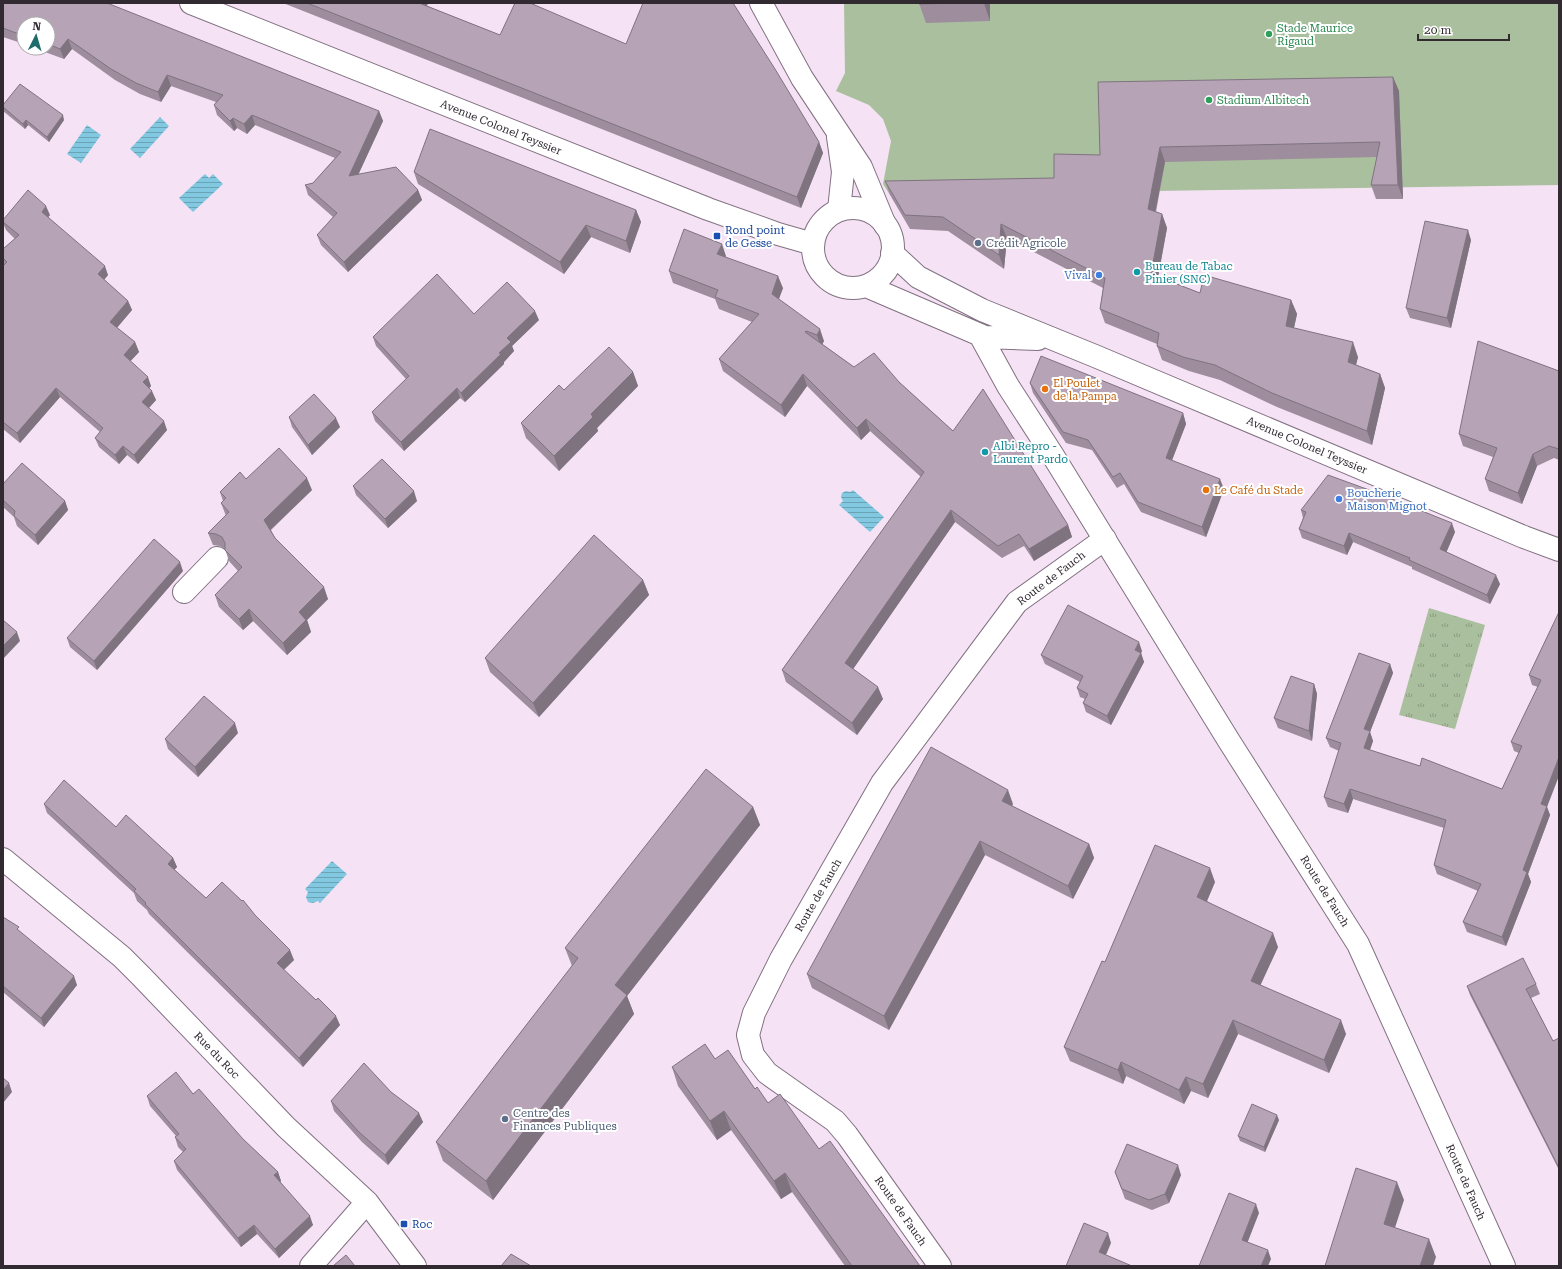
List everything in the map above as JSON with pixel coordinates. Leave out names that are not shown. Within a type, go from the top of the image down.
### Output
[{"type":"street","name":"Avenue Colonel Teyssier","points":[[191,3],[708,209],[778,234],[813,244]]},
{"type":"street","points":[[761,3],[802,78],[861,167],[890,234],[892,243],[890,263],[884,273],[866,286],[853,288],[840,285],[828,279],[819,270],[814,257],[813,244],[816,233],[821,224],[829,216],[839,210],[852,208],[865,210],[876,216],[885,224]]},
{"type":"street","points":[[838,132],[843,172],[839,210]]},
{"type":"street","name":"Avenue Colonel Teyssier","points":[[892,253],[918,277],[982,310],[1524,537],[1559,550]]},
{"type":"street","name":"Avenue Colonel Teyssier","points":[[866,286],[985,337],[1055,340]]},
{"type":"street","name":"Route de Fauch","points":[[980,335],[1008,386],[1358,944],[1504,1266]]},
{"type":"street","name":"Route de Fauch","points":[[940,1266],[847,1135],[835,1121],[767,1073],[753,1056],[748,1035],[754,1013],[782,958],[882,783],[1017,602],[1105,539]]},
{"type":"street","points":[[184,592],[217,558]]},
{"type":"street","name":"Rue du Roc","points":[[3,859],[122,957],[286,1127],[367,1202],[415,1266]]},
{"type":"street","points":[[311,1266],[367,1202]]},
{"type":"green space","name":"Stadium Albitech","points":[[844,3],[1559,3],[1559,185],[890,195],[883,184],[891,141],[883,119],[869,105],[836,91],[845,73]]},
{"type":"green space","points":[[1429,608],[1485,625],[1455,729],[1399,715]]},
{"type":"water","points":[[160,117],[169,126],[140,158],[130,149]]},
{"type":"water","points":[[87,125],[101,135],[81,163],[67,154]]},
{"type":"water","points":[[205,174],[209,178],[213,174],[223,184],[193,212],[179,198]]},
{"type":"water","points":[[853,490],[884,517],[870,532],[839,505],[843,501],[841,497],[842,493]]},
{"type":"water","points":[[332,861],[347,874],[320,903],[318,901],[313,903],[308,902],[306,897],[308,892],[305,889]]},
{"type":"building","points":[[3,3],[107,3],[379,111],[349,176],[396,167],[418,190],[344,262],[317,235],[337,213],[305,185],[313,183],[341,152],[252,115],[244,124],[233,118],[230,121],[214,105],[223,95],[167,75],[158,92],[136,83],[111,69],[68,39],[60,49],[56,47],[56,16],[16,16],[16,33],[3,28]]},
{"type":"building","points":[[307,3],[419,3],[500,35],[515,3],[530,3],[626,44],[643,3],[733,3],[819,142],[797,197]]},
{"type":"building","points":[[919,3],[962,3],[919,4]]},
{"type":"building","points":[[1393,77],[1398,185],[1371,185],[1380,142],[1160,147],[1148,209],[1162,214],[1151,274],[1200,293],[1204,275],[1291,300],[1286,326],[1353,342],[1348,362],[1380,374],[1367,431],[1272,393],[1215,365],[1183,357],[1157,346],[1159,333],[1100,309],[1105,278],[1001,224],[999,255],[943,217],[905,215],[885,181],[1054,178],[1054,154],[1100,155],[1098,82]]},
{"type":"building","points":[[20,84],[63,115],[47,137],[26,120],[23,124],[3,107]]},
{"type":"building","points":[[430,129],[636,210],[626,241],[586,225],[560,262],[414,172]]},
{"type":"building","points":[[28,190],[46,206],[42,212],[105,266],[98,274],[128,301],[110,322],[135,342],[124,355],[148,377],[143,382],[152,391],[142,402],[164,421],[134,455],[123,446],[115,455],[95,438],[103,428],[56,388],[17,433],[3,422],[3,266],[7,262],[3,258],[3,249],[19,235],[3,222],[3,220]]},
{"type":"building","points":[[1425,221],[1468,230],[1447,318],[1406,308]]},
{"type":"building","points":[[684,229],[722,244],[717,254],[778,276],[772,294],[820,329],[817,335],[806,331],[805,332],[854,367],[874,353],[899,382],[953,431],[983,389],[1068,525],[1029,549],[1019,534],[998,546],[951,510],[845,663],[878,687],[852,723],[782,670],[924,472],[866,419],[857,428],[803,374],[781,405],[719,359],[759,314],[715,297],[718,290],[669,271]]},
{"type":"building","points":[[437,274],[474,314],[507,282],[535,311],[507,338],[511,342],[499,353],[501,354],[461,393],[457,388],[401,442],[372,412],[409,376],[373,337]]},
{"type":"building","points":[[1478,341],[1559,371],[1559,449],[1549,446],[1533,454],[1518,493],[1485,479],[1497,448],[1459,434]]},
{"type":"building","points":[[609,347],[633,372],[591,414],[593,417],[554,456],[521,423],[559,385],[564,390]]},
{"type":"building","points":[[1041,356],[1183,413],[1166,458],[1220,479],[1202,527],[1138,502],[1120,473],[1113,477],[1088,440],[1063,432],[1030,383]]},
{"type":"building","points":[[314,394],[336,418],[308,445],[289,417]]},
{"type":"building","points":[[279,448],[307,478],[264,520],[275,538],[324,587],[299,612],[306,620],[283,643],[249,609],[239,619],[215,595],[242,567],[225,550],[225,543],[222,537],[216,534],[208,533],[229,512],[221,503],[226,498],[220,492],[240,472],[246,479]]},
{"type":"building","points":[[382,459],[414,491],[385,519],[353,486]]},
{"type":"building","points":[[22,463],[65,501],[35,535],[14,516],[15,511],[3,500],[3,484]]},
{"type":"building","points":[[1328,475],[1452,523],[1440,549],[1496,575],[1487,595],[1409,560],[1410,558],[1349,533],[1344,546],[1299,529],[1306,512],[1301,510]]},
{"type":"building","points":[[594,535],[643,580],[533,703],[485,658]]},
{"type":"building","points":[[154,539],[180,562],[94,661],[67,638]]},
{"type":"building","points":[[1068,605],[1139,642],[1135,650],[1141,653],[1107,716],[1083,703],[1088,694],[1077,688],[1083,676],[1041,655]]},
{"type":"building","points":[[1559,612],[1559,757],[1541,804],[1547,806],[1523,870],[1527,872],[1502,937],[1463,922],[1481,884],[1434,865],[1446,820],[1350,789],[1344,804],[1324,797],[1341,743],[1326,738],[1359,653],[1390,664],[1364,729],[1370,731],[1364,748],[1420,766],[1422,758],[1502,789],[1522,746],[1511,742],[1541,680],[1529,675]]},
{"type":"building","points":[[3,620],[17,632],[3,646]]},
{"type":"building","points":[[1291,676],[1314,684],[1309,731],[1274,718]]},
{"type":"building","points":[[204,696],[235,723],[195,767],[165,739]]},
{"type":"building","points":[[931,747],[1008,790],[1002,801],[1089,844],[1068,886],[980,841],[884,1016],[807,974]]},
{"type":"building","points":[[706,769],[753,807],[615,985],[627,995],[486,1181],[436,1142],[578,958],[565,948]]},
{"type":"building","points":[[64,780],[116,827],[126,815],[173,858],[168,864],[206,898],[222,882],[242,901],[243,900],[255,915],[290,950],[277,963],[316,1000],[318,998],[336,1016],[299,1058],[145,904],[146,903],[134,891],[136,889],[44,804]]},
{"type":"building","points":[[1155,845],[1210,868],[1197,897],[1273,933],[1251,981],[1341,1020],[1324,1060],[1233,1020],[1203,1084],[1186,1077],[1179,1090],[1121,1062],[1118,1070],[1064,1047],[1102,961],[1105,962]]},
{"type":"building","points":[[3,917],[19,927],[17,929],[74,976],[41,1018],[3,986]]},
{"type":"building","points":[[1523,958],[1536,984],[1526,989],[1553,1041],[1559,1038],[1559,1168],[1467,986]]},
{"type":"building","points":[[705,1044],[715,1059],[728,1050],[755,1089],[757,1087],[768,1103],[780,1094],[819,1149],[830,1141],[920,1266],[852,1266],[785,1173],[774,1181],[724,1111],[710,1121],[672,1067]]},
{"type":"building","points":[[364,1063],[391,1092],[419,1113],[385,1155],[359,1132],[331,1101]]},
{"type":"building","points":[[176,1072],[193,1094],[199,1089],[243,1139],[278,1172],[274,1175],[310,1216],[275,1249],[254,1225],[238,1238],[174,1161],[186,1149],[175,1137],[179,1134],[147,1096]]},
{"type":"building","points":[[3,1078],[9,1083],[3,1090]]},
{"type":"building","points":[[1252,1104],[1277,1115],[1264,1147],[1238,1136]]},
{"type":"building","points":[[1127,1144],[1178,1165],[1165,1194],[1149,1200],[1122,1189],[1115,1172]]},
{"type":"building","points":[[1356,1168],[1397,1182],[1384,1224],[1429,1239],[1420,1266],[1325,1266]]},
{"type":"building","points":[[1229,1193],[1256,1204],[1242,1240],[1268,1250],[1261,1266],[1199,1266]]},
{"type":"building","points":[[1084,1223],[1108,1233],[1099,1252],[1132,1266],[1066,1266]]},
{"type":"building","points":[[511,1254],[531,1266],[501,1266]]},
{"type":"building","points":[[346,1255],[355,1266],[333,1266]]},
{"type":"place","name":"Stade Maurice Rigaud","points":[[1269,34]]},
{"type":"place","name":"Stadium Albitech","points":[[1209,100]]},
{"type":"place","name":"Rond point de Gesse","points":[[717,236]]},
{"type":"place","name":"Crédit Agricole","points":[[978,243]]},
{"type":"place","name":"Bureau de Tabac Pinier (SNC)","points":[[1137,272]]},
{"type":"place","name":"Vival","points":[[1099,275]]},
{"type":"place","name":"El Poulet de la Pampa","points":[[1045,389]]},
{"type":"place","name":"Albi Repro - Laurent Pardo","points":[[985,452]]},
{"type":"place","name":"Le Café du Stade","points":[[1206,490]]},
{"type":"place","name":"Boucherie Maison Mignot","points":[[1339,499]]},
{"type":"place","name":"Centre des Finances Publiques","points":[[505,1119]]},
{"type":"place","name":"Roc","points":[[404,1224]]}]
